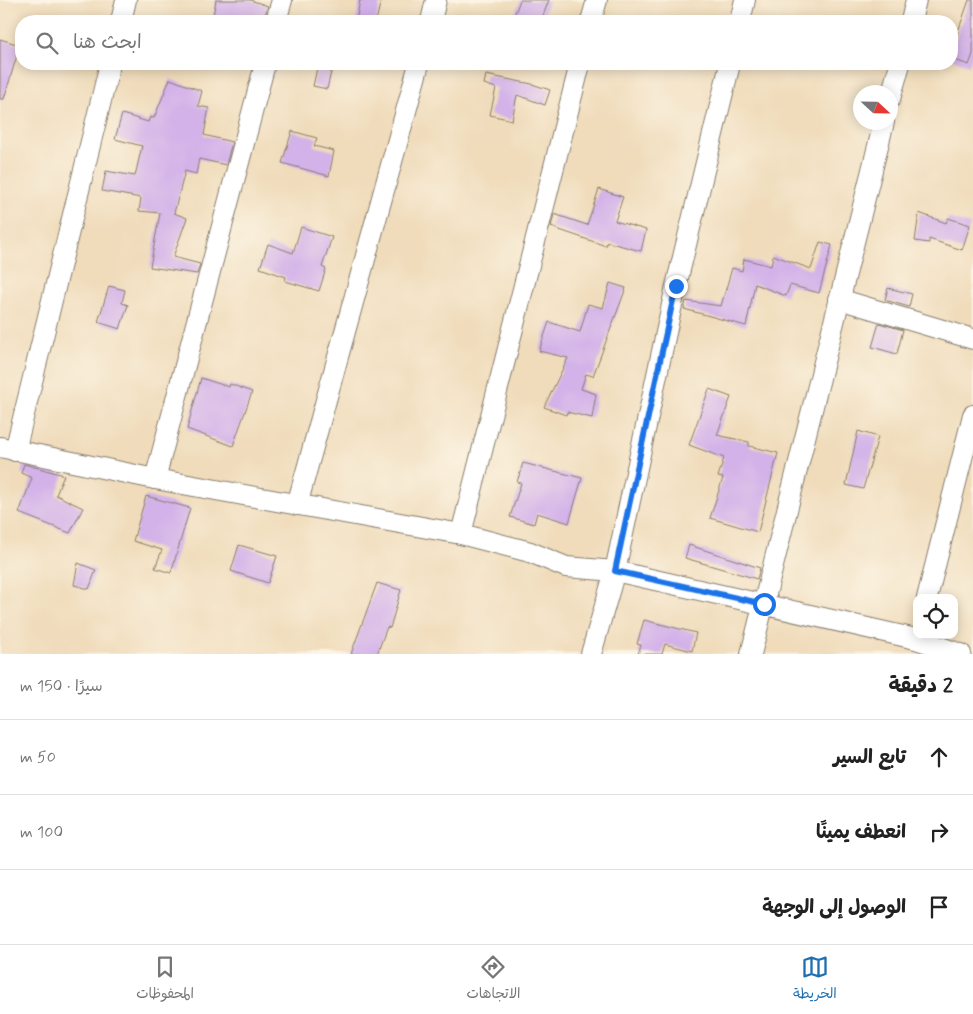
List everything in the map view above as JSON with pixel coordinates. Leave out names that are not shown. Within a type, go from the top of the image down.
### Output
[{"type":"street","points":[[122,15],[126,0]]},
{"type":"street","points":[[278,15],[282,0]]},
{"type":"street","points":[[432,15],[436,0]]},
{"type":"street","points":[[593,15],[597,0]]},
{"type":"street","points":[[741,15],[745,0]]},
{"type":"street","points":[[912,15],[916,0]]},
{"type":"street","points":[[108,70],[8,449],[155,479],[461,534],[530,552],[566,567],[615,571],[764,604],[960,654]]},
{"type":"street","points":[[155,479],[263,70]]},
{"type":"street","points":[[297,505],[417,70]]},
{"type":"street","points":[[461,534],[578,70]]},
{"type":"street","points":[[591,654],[615,571],[676,286],[729,70]]},
{"type":"street","points":[[894,85],[898,70]]},
{"type":"street","points":[[751,654],[882,130]]},
{"type":"street","points":[[839,299],[973,339]]},
{"type":"street","points":[[928,594],[973,415]]},
{"type":"building","points":[[216,0],[250,0],[268,6],[265,15],[213,15]]},
{"type":"building","points":[[360,0],[381,0],[377,15],[357,15]]},
{"type":"building","points":[[520,0],[549,0],[543,15],[514,15]]},
{"type":"building","points":[[969,0],[973,0],[973,54],[969,65],[958,61],[958,32]]},
{"type":"building","points":[[0,39],[15,44],[15,62],[4,99],[0,99]]},
{"type":"building","points":[[317,70],[332,70],[327,89],[313,86]]},
{"type":"building","points":[[486,75],[532,84],[550,90],[545,105],[517,95],[512,120],[490,115],[496,88],[484,84]]},
{"type":"building","points":[[170,79],[202,91],[198,106],[209,108],[204,135],[232,142],[226,165],[199,159],[196,174],[185,171],[174,213],[187,218],[173,257],[200,264],[197,274],[150,267],[160,213],[139,211],[141,198],[102,191],[106,171],[135,176],[142,146],[115,139],[122,114],[148,122],[150,117],[154,118]]},
{"type":"building","points":[[292,131],[317,138],[314,146],[334,151],[329,176],[282,163]]},
{"type":"building","points":[[599,189],[623,197],[615,221],[646,230],[641,251],[607,242],[606,246],[551,227],[554,214],[587,225]]},
{"type":"building","points":[[919,213],[946,223],[948,218],[970,225],[962,250],[929,239],[929,243],[915,241]]},
{"type":"building","points":[[301,227],[332,237],[322,267],[326,269],[319,291],[285,281],[286,277],[260,268],[268,244],[293,253]]},
{"type":"building","points":[[820,242],[832,245],[819,293],[790,285],[786,296],[755,284],[746,326],[684,309],[686,301],[721,306],[732,268],[742,271],[744,259],[771,266],[773,255],[811,269]]},
{"type":"building","points":[[610,283],[626,288],[593,376],[586,374],[581,389],[596,394],[592,418],[567,412],[566,415],[544,407],[568,358],[539,351],[549,322],[580,332],[588,304],[603,308]]},
{"type":"building","points":[[109,286],[125,290],[122,303],[128,305],[120,329],[98,322]]},
{"type":"building","points":[[888,288],[912,294],[909,307],[885,300]]},
{"type":"building","points":[[879,323],[903,330],[897,354],[872,347]]},
{"type":"building","points":[[201,378],[229,387],[230,384],[252,392],[233,446],[187,429]]},
{"type":"building","points":[[709,389],[731,397],[717,435],[749,442],[749,446],[778,453],[758,532],[710,518],[723,478],[718,477],[724,458],[689,445]]},
{"type":"building","points":[[858,431],[878,437],[863,489],[846,485]]},
{"type":"building","points":[[523,463],[582,478],[569,523],[537,513],[534,524],[510,517],[521,483],[517,482]]},
{"type":"building","points":[[24,464],[64,475],[56,495],[83,508],[70,533],[19,513],[32,478],[21,473]]},
{"type":"building","points":[[146,496],[190,508],[171,573],[155,568],[162,550],[133,541]]},
{"type":"building","points":[[239,545],[277,556],[268,583],[231,571]]},
{"type":"building","points":[[689,545],[760,568],[757,579],[685,558]]},
{"type":"building","points":[[78,563],[96,570],[89,589],[74,585]]},
{"type":"building","points":[[377,583],[401,590],[390,628],[387,627],[377,654],[351,654]]},
{"type":"building","points":[[644,620],[696,633],[692,651],[665,644],[662,654],[638,654],[641,645],[637,644]]},
{"type":"route","points":[[676,286],[615,571],[764,604]]}]
